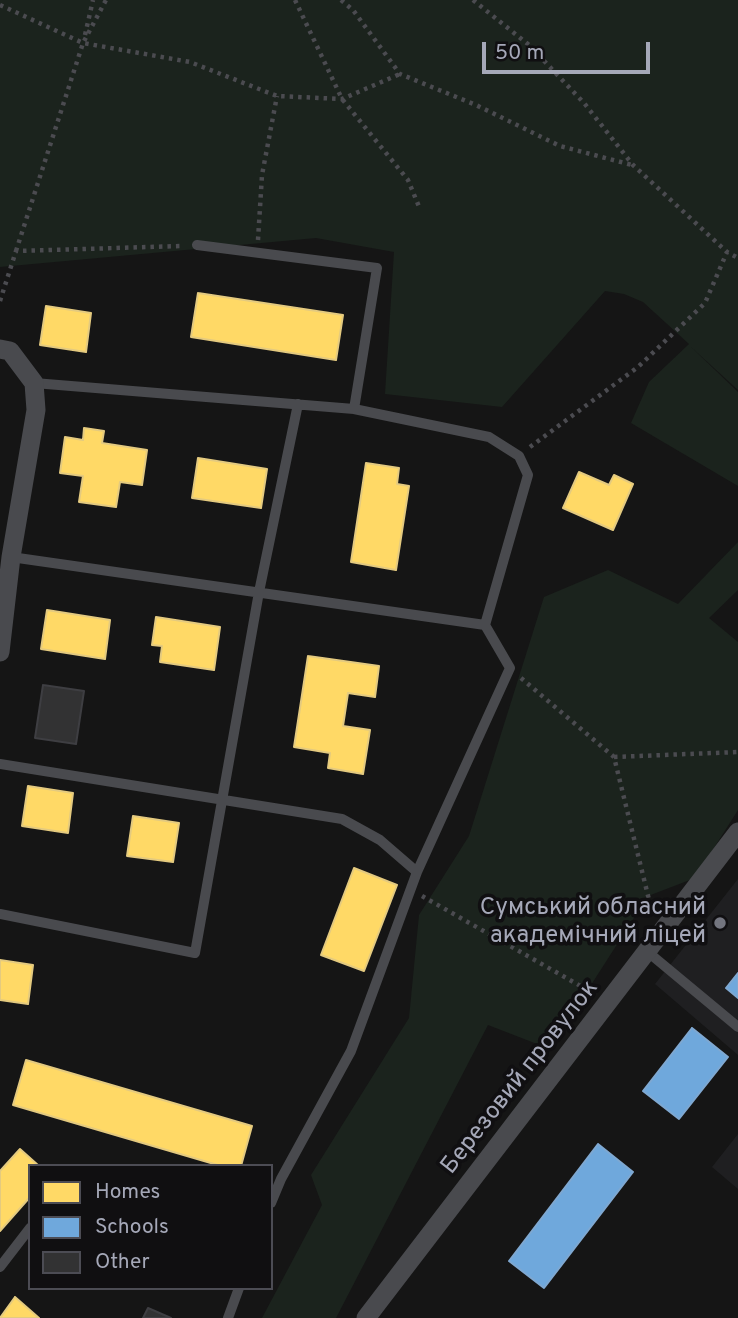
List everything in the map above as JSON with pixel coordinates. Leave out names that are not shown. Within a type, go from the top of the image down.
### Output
[{"type":"street","points":[[0,349],[10,351],[34,383],[36,410],[11,557],[0,652]]},
{"type":"street","name":"Березовий провулок","points":[[366,1318],[654,946],[738,832]]},
{"type":"lane","points":[[197,245],[377,268],[354,409]]},
{"type":"lane","points":[[34,383],[354,409],[489,437],[519,456],[528,475],[485,625],[510,668],[417,872],[351,1051],[273,1198]]},
{"type":"lane","points":[[0,914],[195,953],[225,800],[260,592],[299,404]]},
{"type":"lane","points":[[11,557],[485,625]]},
{"type":"lane","points":[[0,764],[342,819],[380,840],[417,872]]},
{"type":"lane","points":[[654,946],[738,1027]]},
{"type":"lane","points":[[0,1267],[28,1231]]},
{"type":"lane","points":[[228,1318],[238,1290]]},
{"type":"path","points":[[0,301],[83,43],[93,0]]},
{"type":"path","points":[[83,43],[106,0]]},
{"type":"path","points":[[295,0],[342,99],[408,180],[420,209]]},
{"type":"path","points":[[341,0],[353,10],[400,74],[476,105],[560,146],[633,165]]},
{"type":"path","points":[[473,0],[529,45],[584,103],[633,165],[727,252],[738,258]]},
{"type":"path","points":[[0,5],[83,43],[190,62],[277,96],[342,99],[400,74]]},
{"type":"path","points":[[257,253],[262,175],[277,96]]},
{"type":"path","points":[[16,251],[197,245]]},
{"type":"path","points":[[519,456],[638,367],[705,303],[727,252]]},
{"type":"path","points":[[510,668],[614,757],[654,946]]},
{"type":"path","points":[[614,757],[738,752]]},
{"type":"path","points":[[429,899],[610,1003]]},
{"type":"shaded area","points":[[0,0],[738,0],[738,390],[690,346],[738,392],[738,486],[631,423],[649,382],[689,344],[643,302],[624,294],[605,291],[502,407],[385,394],[394,252],[316,238],[0,267]]},
{"type":"shaded area","points":[[738,542],[738,590],[709,618],[738,642],[738,810],[695,878],[648,896],[550,1049],[488,1025],[336,1318],[262,1318],[322,1205],[311,1175],[409,1018],[419,915],[469,836],[544,597],[608,570],[678,604]]},
{"type":"shaded area","name":"Сумський обласний академічний ліцей","points":[[738,879],[738,1055],[655,984]]},
{"type":"shaded area","points":[[738,1134],[738,1189],[712,1167]]},
{"type":"building: Homes","points":[[198,293],[343,315],[336,360],[191,337]]},
{"type":"building: Homes","points":[[46,306],[91,313],[86,352],[40,345]]},
{"type":"building: Homes","points":[[84,428],[104,431],[102,443],[147,450],[142,485],[120,482],[116,507],[79,502],[83,476],[60,473],[65,437],[83,440]]},
{"type":"building: Homes","points":[[198,458],[267,469],[261,508],[192,498]]},
{"type":"building: Homes","points":[[366,463],[399,468],[397,484],[409,486],[396,570],[351,562]]},
{"type":"building: Homes","points":[[579,472],[609,485],[614,475],[633,484],[613,530],[563,508]]},
{"type":"building: Homes","points":[[47,610],[110,620],[105,659],[41,649]]},
{"type":"building: Homes","points":[[156,617],[220,627],[214,670],[160,662],[162,646],[152,645]]},
{"type":"building: Homes","points":[[308,656],[379,666],[375,697],[348,693],[343,726],[370,730],[363,774],[328,768],[330,753],[294,747]]},
{"type":"building: Homes","points":[[28,786],[73,793],[68,833],[22,826]]},
{"type":"building: Homes","points":[[133,816],[179,823],[173,862],[127,856]]},
{"type":"building: Homes","points":[[354,868],[397,885],[364,971],[321,955]]},
{"type":"building: Homes","points":[[0,960],[33,965],[28,1004],[0,1000]]},
{"type":"building: Homes","points":[[26,1060],[252,1126],[242,1164],[214,1164],[13,1105]]},
{"type":"building: Homes","points":[[20,1149],[37,1164],[28,1164],[28,1199],[0,1231],[0,1171]]},
{"type":"building: Homes","points":[[15,1297],[39,1318],[0,1318]]},
{"type":"building: Schools","points":[[738,973],[738,998],[726,988]]},
{"type":"building: Schools","points":[[692,1028],[728,1057],[679,1119],[643,1091]]},
{"type":"building: Schools","points":[[598,1144],[633,1172],[544,1288],[509,1261]]},
{"type":"building: Other","points":[[43,685],[84,691],[76,744],[35,738]]},
{"type":"building: Other","points":[[148,1308],[171,1318],[143,1318]]},
{"type":"place","name":"Сумський обласний академічний ліцей","points":[[720,923]]}]
